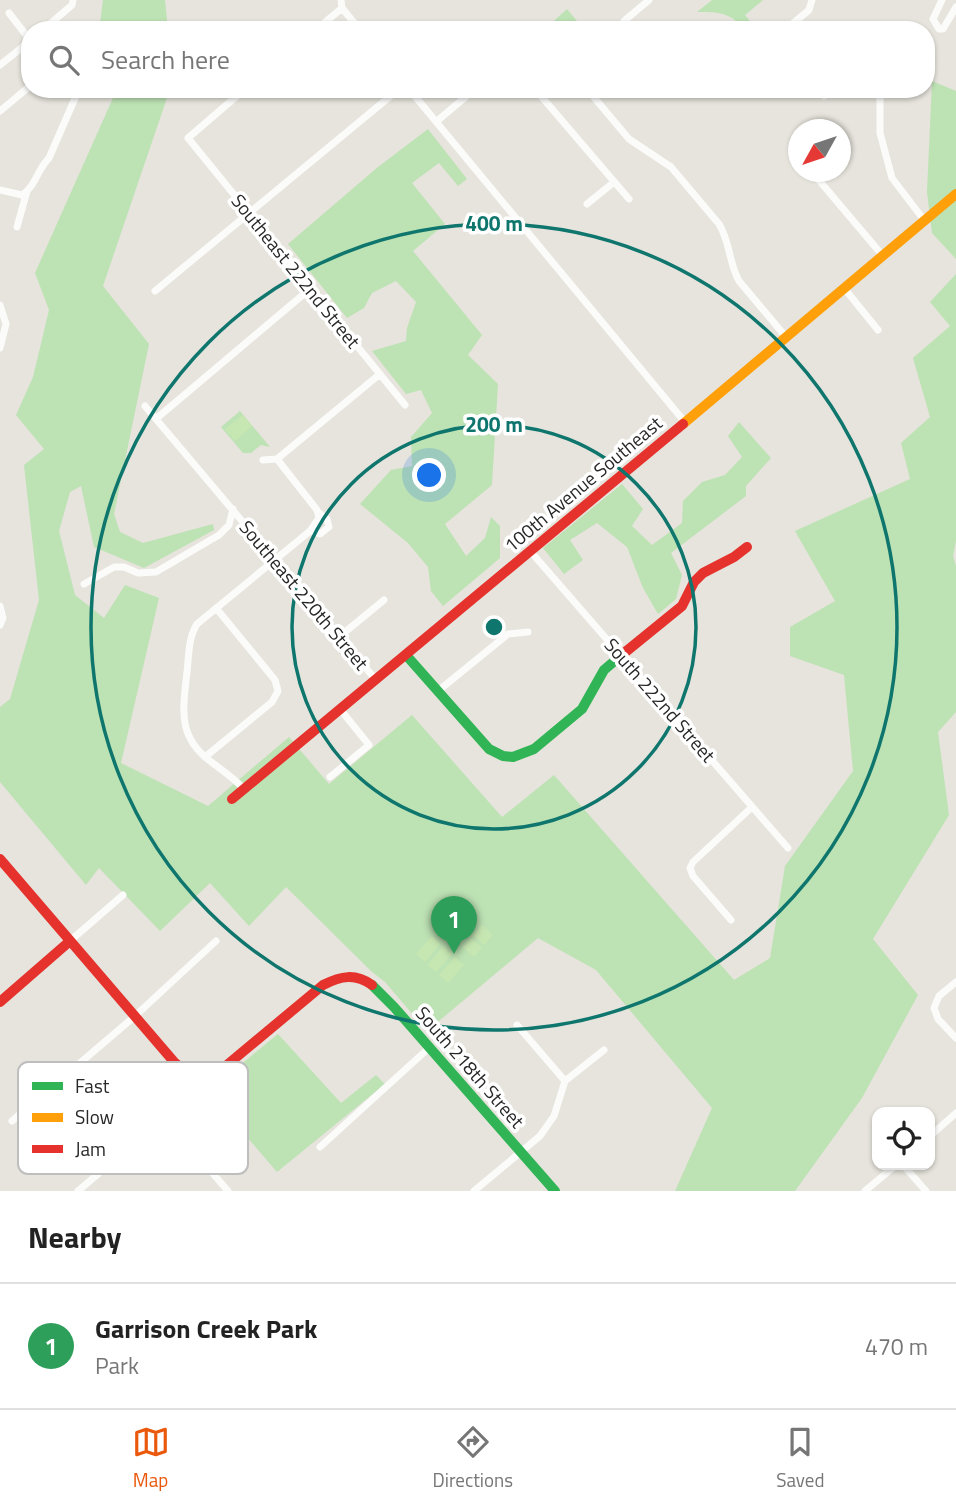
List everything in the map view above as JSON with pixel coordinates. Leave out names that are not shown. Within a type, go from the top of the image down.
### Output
[{"type":"street","points":[[53,21],[72,5],[73,0]]},
{"type":"street","points":[[624,21],[649,0]]},
{"type":"street","points":[[934,21],[943,0],[956,6],[947,26],[939,29],[935,22]]},
{"type":"street","points":[[796,21],[809,10],[812,2]]},
{"type":"street","points":[[325,21],[341,4],[353,21]]},
{"type":"street","points":[[9,13],[21,29]]},
{"type":"street","points":[[0,65],[21,48]]},
{"type":"street","points":[[0,111],[21,94]]},
{"type":"street","points":[[0,190],[9,190],[18,195],[32,188],[40,167],[49,158],[75,98]]},
{"type":"street","name":"Southeast 222nd Street","points":[[235,98],[188,138],[405,405]]},
{"type":"street","points":[[155,291],[388,98]]},
{"type":"street","points":[[417,98],[684,421]]},
{"type":"street","points":[[437,121],[464,98]]},
{"type":"street","points":[[543,98],[629,199]]},
{"type":"street","points":[[595,98],[629,139],[671,167],[719,224],[739,282],[786,337]]},
{"type":"street","points":[[880,98],[880,133],[892,178],[895,186],[924,220]]},
{"type":"street","points":[[587,204],[614,182]]},
{"type":"street","points":[[820,182],[883,256]]},
{"type":"street","points":[[17,227],[27,191]]},
{"type":"street","name":"100th Avenue Southeast","points":[[232,799],[531,552],[956,194]]},
{"type":"street","points":[[157,418],[311,288]]},
{"type":"street","points":[[844,288],[878,330]]},
{"type":"street","points":[[0,305],[6,324],[0,347]]},
{"type":"street","points":[[263,460],[277,459],[380,374]]},
{"type":"street","name":"Southeast 220th Street","points":[[145,406],[376,680]]},
{"type":"street","points":[[277,459],[318,517],[327,519],[329,527],[320,534],[310,531]]},
{"type":"street","name":"Southeast 220th Street","points":[[84,584],[114,567],[124,567],[138,573],[156,572],[219,535],[227,527],[233,509]]},
{"type":"street","points":[[244,789],[233,777],[205,757],[191,740],[183,719],[192,632],[197,624],[310,531],[318,517]]},
{"type":"street","points":[[406,655],[489,749],[503,756],[513,757],[534,750],[582,709],[601,673],[682,606],[703,573],[747,547]]},
{"type":"street","name":"South 222nd Street","points":[[531,552],[788,848]]},
{"type":"street","points":[[339,637],[384,600]]},
{"type":"street","points":[[0,606],[2,622]]},
{"type":"street","points":[[205,757],[272,702],[278,686],[216,608]]},
{"type":"street","points":[[438,691],[508,634],[528,632]]},
{"type":"street","points":[[330,777],[369,745],[340,709]]},
{"type":"street","points":[[731,920],[693,876],[690,868],[693,862],[752,807]]},
{"type":"street","points":[[0,859],[176,1062]]},
{"type":"street","points":[[0,1002],[123,895]]},
{"type":"street","points":[[81,1062],[216,941]]},
{"type":"street","name":"South 218th Street","points":[[231,1062],[323,985],[342,977],[362,978],[377,989],[430,1047],[555,1191]]},
{"type":"street","points":[[956,982],[939,996],[934,1007],[938,1018],[956,1038]]},
{"type":"street","points":[[517,1025],[565,1081]]},
{"type":"street","points":[[320,1147],[430,1047]]},
{"type":"street","points":[[165,1050],[179,1062]]},
{"type":"street","points":[[474,1191],[549,1126],[565,1081],[604,1050]]},
{"type":"street","points":[[935,1132],[956,1113]]},
{"type":"street","points":[[12,1121],[18,1116]]},
{"type":"street","points":[[868,1190],[890,1170]]},
{"type":"street","points":[[907,1170],[926,1191]]},
{"type":"street","points":[[78,1191],[98,1174]]},
{"type":"street","points":[[213,1174],[228,1191]]},
{"type":"green space","points":[[103,0],[165,0],[167,21],[100,21]]},
{"type":"green space","points":[[712,0],[763,0],[745,15],[750,21],[735,21],[724,14],[697,12]]},
{"type":"green space","points":[[567,9],[577,21],[554,21]]},
{"type":"green space","points":[[935,82],[956,91],[956,259],[932,233],[927,192],[931,98],[935,98]]},
{"type":"green space","points":[[113,98],[167,98],[103,286],[149,344],[114,514],[120,532],[143,543],[213,524],[214,530],[144,568],[94,547],[81,486],[70,492],[59,531],[75,595],[104,618],[125,585],[159,598],[121,763],[208,806],[289,737],[329,784],[412,715],[502,817],[554,775],[734,980],[770,958],[785,866],[853,771],[844,675],[790,656],[790,627],[835,601],[795,531],[910,479],[901,443],[930,417],[913,358],[950,326],[930,302],[956,274],[956,541],[953,556],[956,566],[956,712],[938,732],[949,815],[873,939],[918,995],[862,1098],[795,1191],[675,1191],[712,1108],[596,970],[538,938],[427,1031],[385,982],[286,887],[249,926],[210,883],[160,931],[99,868],[86,885],[0,782],[0,707],[10,699],[39,600],[24,465],[44,449],[16,415],[33,377],[49,310],[35,273]]},
{"type":"green space","points":[[428,129],[467,179],[458,186],[439,163],[412,183],[445,224],[413,251],[482,335],[468,355],[498,384],[492,485],[445,524],[466,556],[485,538],[491,517],[500,526],[500,558],[443,606],[431,591],[428,567],[408,543],[360,504],[391,470],[412,466],[411,437],[432,413],[421,390],[406,394],[372,351],[406,341],[407,328],[416,302],[396,281],[372,293],[364,308],[347,318],[288,244],[378,167]]},
{"type":"green space","points":[[240,411],[270,447],[261,445],[251,453],[243,453],[221,427]]},
{"type":"green space","points":[[243,415],[252,426],[235,441],[225,429]]},
{"type":"green space","points":[[739,422],[771,458],[746,486],[746,496],[671,553],[682,575],[676,599],[658,614],[643,588],[627,547],[597,523],[570,540],[583,560],[564,574],[543,548],[622,484],[643,509],[632,526],[652,545],[682,523],[683,501],[702,482],[725,475],[742,457],[728,436]]},
{"type":"green space","points":[[457,909],[465,916],[449,934],[441,927]]},
{"type":"green space","points":[[468,919],[476,926],[461,944],[452,937]]},
{"type":"green space","points":[[482,925],[493,935],[484,945],[473,935]]},
{"type":"green space","points":[[432,936],[440,944],[425,962],[416,954]]},
{"type":"green space","points":[[471,938],[482,948],[474,957],[463,947]]},
{"type":"green space","points":[[443,947],[452,954],[436,972],[427,965]]},
{"type":"green space","points":[[455,957],[464,965],[448,983],[439,975]]},
{"type":"green space","points":[[278,1034],[341,1103],[376,1075],[385,1084],[277,1172],[248,1138],[248,1062],[244,1062]]},
{"type":"traffic: fast","points":[[406,655],[489,749],[503,756],[513,757],[534,749],[582,709],[604,670],[618,658]]},
{"type":"traffic: fast","points":[[372,985],[555,1191]]},
{"type":"traffic: slow","points":[[683,424],[956,194]]},
{"type":"traffic: jam","points":[[232,799],[683,424]]},
{"type":"traffic: jam","points":[[618,658],[682,606],[694,582],[703,573],[747,547]]},
{"type":"traffic: jam","points":[[0,859],[174,1062]]},
{"type":"traffic: jam","points":[[0,1002],[70,941]]},
{"type":"traffic: jam","points":[[231,1062],[323,985],[348,977],[372,985]]},
{"type":"place","name":"Garrison Creek Park","points":[[454,954]]}]
